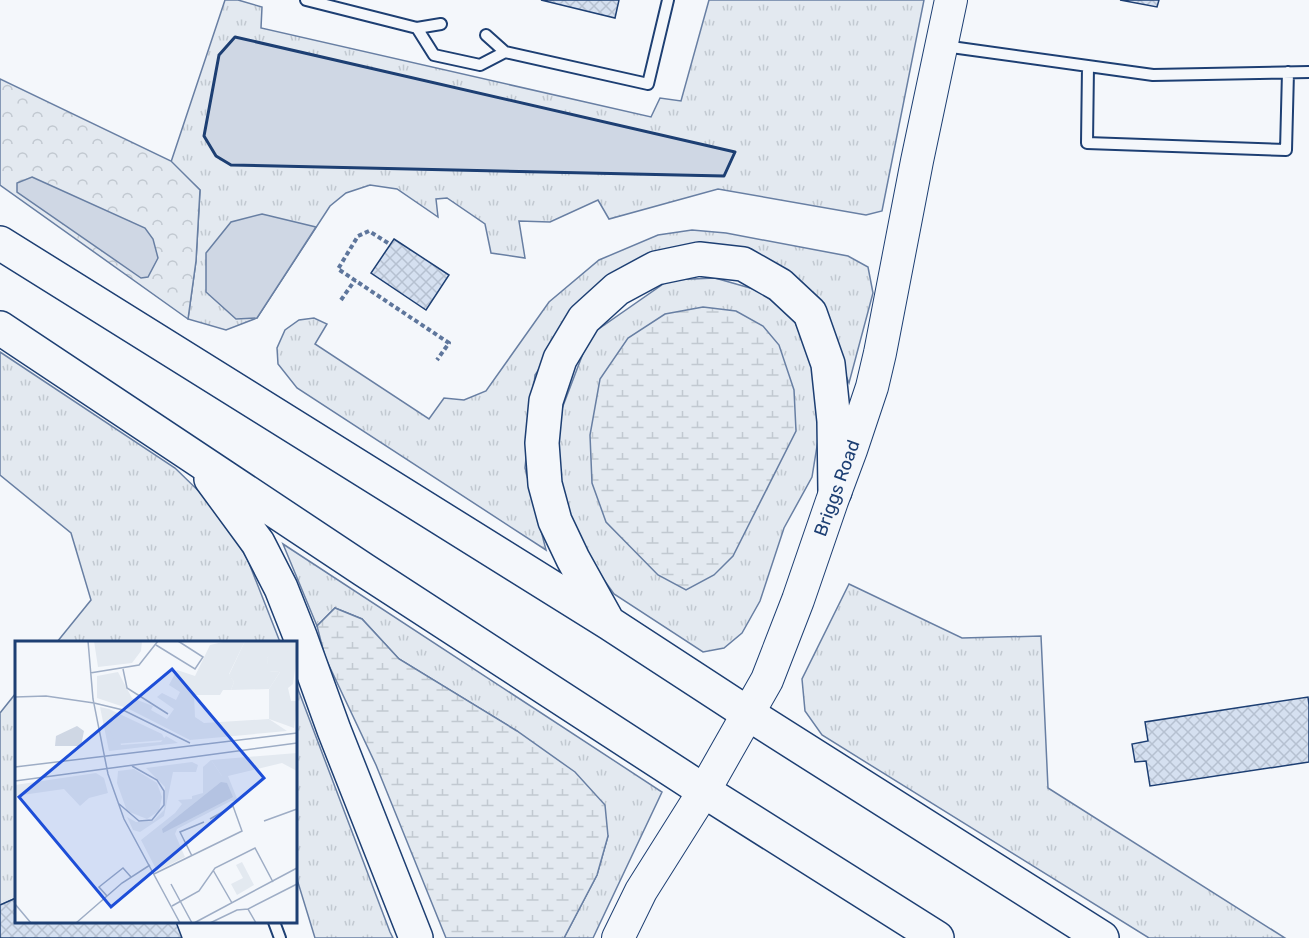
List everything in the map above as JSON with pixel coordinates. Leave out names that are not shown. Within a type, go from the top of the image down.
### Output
[{"type":"highway","points":[[0,243],[609,623],[1102,938]]},
{"type":"highway","points":[[609,623],[573,559],[555,521],[545,484],[542,443],[546,401],[560,359],[584,319],[617,289],[656,268],[699,259],[743,264],[780,285],[810,313],[828,364],[834,420],[835,491]]},
{"type":"highway","points":[[0,328],[364,570],[704,791],[937,938]]},
{"type":"highway","points":[[193,456],[229,501],[258,543],[281,588],[416,938]]},
{"type":"street","name":"Briggs Road","points":[[618,938],[641,891],[704,791],[767,680],[862,420],[880,353],[951,0]]},
{"type":"lane","points":[[306,0],[417,28],[441,24]]},
{"type":"lane","points":[[486,35],[505,51],[648,84],[668,0]]},
{"type":"lane","points":[[417,28],[434,55],[480,65],[505,51]]},
{"type":"lane","points":[[941,46],[1153,75],[1309,72]]},
{"type":"lane","points":[[1088,66],[1087,143],[1286,150],[1288,72]]},
{"type":"lane","points":[[275,923],[280,938]]},
{"type":"path","points":[[388,243],[369,231],[358,236],[338,268],[448,343],[437,360]]},
{"type":"path","points":[[341,300],[355,280]]},
{"type":"green space","points":[[225,0],[238,0],[262,7],[261,28],[651,117],[660,98],[681,101],[709,0],[924,0],[882,211],[866,215],[718,189],[609,219],[598,200],[550,222],[519,221],[525,258],[491,253],[485,224],[447,198],[436,199],[438,217],[397,189],[370,185],[346,193],[330,206],[257,318],[226,330],[188,319],[196,261],[200,190],[171,162]]},
{"type":"green space","points":[[0,79],[171,161],[200,190],[196,261],[188,319],[0,185]]},
{"type":"green space","points":[[692,230],[726,233],[848,256],[868,267],[873,293],[849,383],[824,322],[737,253],[592,291],[535,375],[525,468],[546,550],[297,388],[278,364],[277,348],[285,330],[299,320],[314,318],[327,324],[315,344],[429,419],[444,398],[464,400],[486,391],[549,302],[599,260],[658,235]]},
{"type":"green space","points":[[715,278],[757,290],[791,314],[813,360],[822,415],[812,477],[784,528],[760,601],[742,633],[724,648],[703,652],[614,594],[587,556],[563,507],[555,427],[590,335],[669,280]]},
{"type":"green space","points":[[703,307],[736,311],[763,326],[779,345],[794,390],[796,431],[733,556],[714,575],[686,590],[658,575],[606,522],[592,483],[590,435],[600,379],[628,338],[665,314]]},
{"type":"green space","points":[[0,352],[175,468],[214,506],[247,558],[280,641],[58,641],[91,600],[71,533],[0,475]]},
{"type":"green space","points":[[283,544],[662,792],[593,938],[564,938],[597,875],[608,836],[517,731],[399,659],[362,619],[335,608],[317,626]]},
{"type":"green space","points":[[849,584],[962,638],[1041,636],[1048,788],[1285,938],[1149,938],[822,735],[805,711],[802,679]]},
{"type":"green space","points":[[335,608],[362,619],[399,659],[517,731],[575,772],[605,805],[608,836],[597,875],[564,938],[446,938],[376,765],[325,657],[317,626]]},
{"type":"green space","points":[[297,687],[393,938],[315,938],[297,879]]},
{"type":"green space","points":[[15,694],[15,898],[0,905],[0,713]]},
{"type":"shaded area","points":[[235,37],[735,152],[724,176],[231,165],[216,156],[204,136],[219,55]]},
{"type":"shaded area","points":[[32,177],[145,228],[153,239],[158,258],[148,277],[141,278],[17,192],[17,183]]},
{"type":"shaded area","points":[[262,214],[316,227],[257,318],[236,319],[206,292],[206,253],[231,222]]},
{"type":"building","points":[[541,0],[619,0],[615,18]]},
{"type":"building","points":[[1120,0],[1159,0],[1157,7]]},
{"type":"building","points":[[394,239],[449,275],[426,310],[371,273]]},
{"type":"building","points":[[1308,697],[1309,762],[1150,786],[1146,761],[1135,762],[1132,744],[1148,741],[1145,722]]},
{"type":"building","points":[[15,898],[15,923],[176,923],[182,938],[0,938],[0,905]]},
{"type":"wall","points":[[235,37],[735,152],[724,176],[231,165],[216,156],[204,136],[219,55],[235,37]]}]
